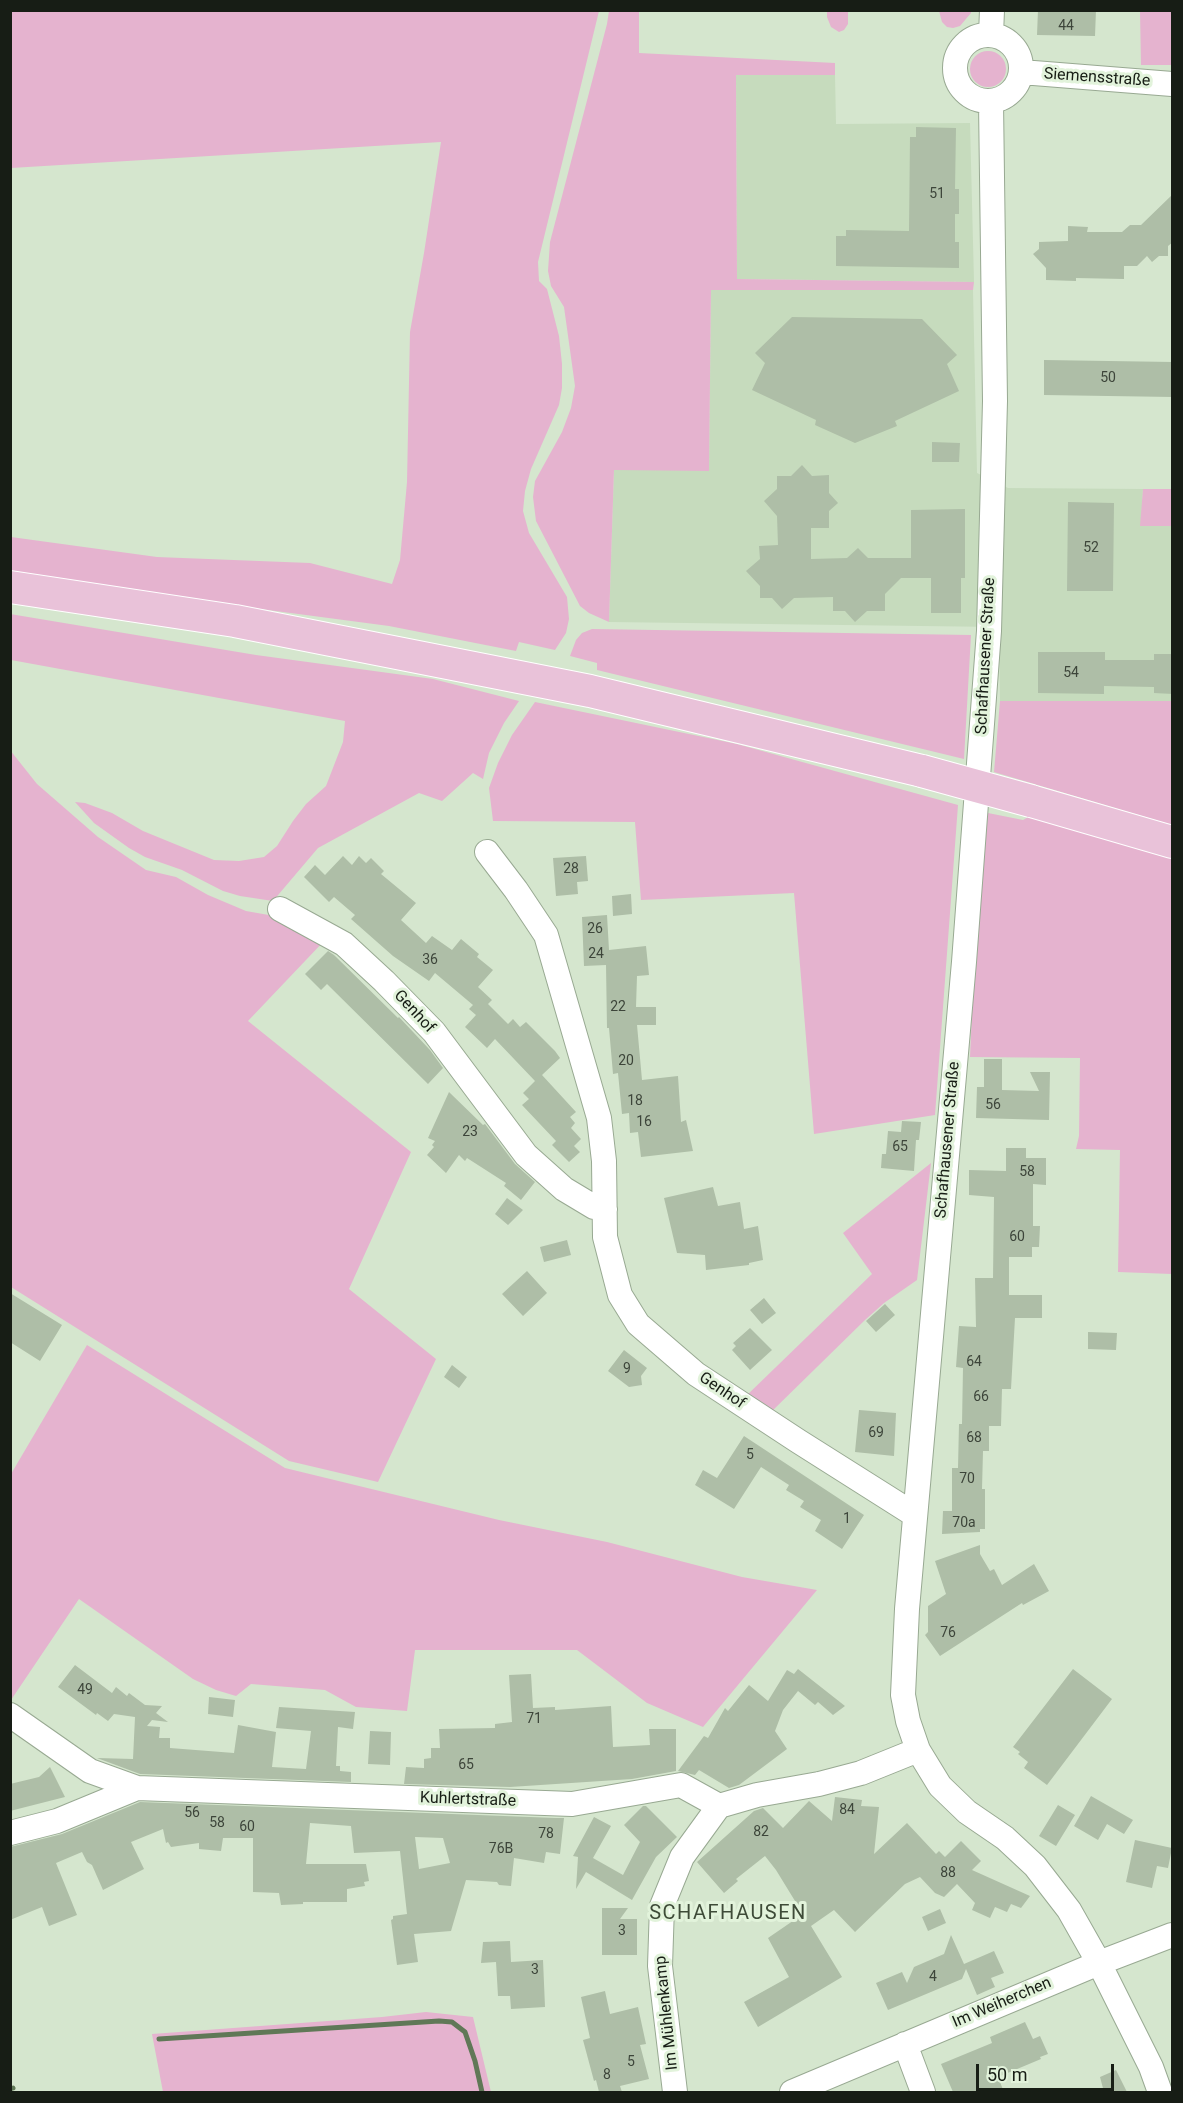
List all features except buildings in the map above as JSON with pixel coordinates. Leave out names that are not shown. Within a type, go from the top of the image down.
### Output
[{"type":"main road","points":[[10,586],[236,621],[590,691],[922,771],[1173,842]]},
{"type":"street","points":[[991,35],[992,10]]},
{"type":"street","points":[[991,35],[1010,43],[1021,62],[1021,72],[1018,83],[1011,92],[1002,99],[991,102],[971,97],[957,82],[955,72],[959,51],[979,36],[991,35]]},
{"type":"street","name":"Siemensstraße","points":[[1021,72],[1173,84]]},
{"type":"street","name":"Schafhausener Straße","points":[[991,102],[995,401],[989,631],[964,962],[907,1609],[903,1695],[908,1722],[918,1750],[940,1786],[967,1812],[1005,1838],[1035,1866],[1069,1910],[1099,1963],[1151,2067],[1160,2092]]},
{"type":"street","name":"Genhof","points":[[487,852],[546,935],[599,1118],[604,1161],[605,1238],[620,1295],[638,1324],[696,1374],[798,1442],[915,1515]]},
{"type":"street","name":"Genhof","points":[[280,909],[344,944],[434,1032],[526,1155],[564,1189],[594,1207],[605,1209]]},
{"type":"street","points":[[10,1715],[90,1771],[137,1788]]},
{"type":"street","points":[[719,1806],[757,1795],[850,1776],[918,1750]]},
{"type":"street","name":"Kuhlertstraße","points":[[10,1833],[57,1821],[137,1788],[572,1804],[681,1785],[719,1806]]},
{"type":"street","name":"Im Mühlenkamp","points":[[675,2092],[660,1966],[662,1906],[682,1857],[719,1806]]},
{"type":"street","points":[[1099,1963],[1173,1935]]},
{"type":"street","name":"Im Weiherchen","points":[[792,2092],[1099,1963]]},
{"type":"street","points":[[905,2044],[923,2092]]},
{"type":"shaded area","points":[[11,11],[599,11],[538,262],[539,281],[547,289],[559,336],[562,388],[559,405],[531,469],[523,511],[529,533],[567,597],[569,619],[566,633],[555,650],[519,642],[516,651],[389,626],[11,576],[11,537],[157,557],[310,563],[392,584],[400,560],[407,482],[410,332],[441,142],[11,168]]},
{"type":"shaded area","points":[[609,11],[639,11],[639,53],[835,63],[835,75],[736,75],[737,279],[974,282],[973,290],[711,290],[709,471],[614,470],[609,622],[580,606],[536,521],[533,497],[535,481],[562,432],[571,408],[575,386],[564,307],[551,286],[548,271],[550,242]]},
{"type":"shaded area","points":[[827,11],[848,11],[848,24],[844,30],[839,32],[831,27]]},
{"type":"shaded area","points":[[939,11],[971,11],[971,13],[960,26],[953,28],[947,27],[942,22]]},
{"type":"shaded area","points":[[1140,11],[1172,11],[1172,65],[1141,65]]},
{"type":"shaded area","points":[[988,51],[1001,56],[1006,69],[1001,82],[988,87],[975,82],[970,69],[975,56]]},
{"type":"shaded area","points":[[736,75],[835,75],[836,124],[970,123],[974,282],[737,279]]},
{"type":"shaded area","points":[[711,290],[973,290],[977,473],[1008,488],[1143,489],[1141,525],[1172,526],[1172,701],[1000,701],[999,627],[609,622],[614,470],[709,470]]},
{"type":"shaded area","points":[[1143,489],[1172,489],[1172,526],[1140,526]]},
{"type":"shaded area","points":[[10,614],[256,655],[433,679],[519,701],[504,723],[489,753],[483,779],[473,773],[442,801],[419,793],[318,848],[273,901],[240,896],[223,891],[182,870],[145,857],[129,848],[94,823],[75,802],[85,803],[112,813],[143,831],[214,860],[239,861],[264,857],[277,846],[306,804],[326,786],[343,742],[345,721],[11,660]]},
{"type":"shaded area","points":[[592,629],[971,635],[964,759],[597,670],[597,663],[570,656],[576,640],[582,633]]},
{"type":"shaded area","points":[[1000,701],[1172,701],[1172,825],[994,772]]},
{"type":"shaded area","points":[[535,702],[737,744],[958,805],[935,1115],[814,1134],[794,893],[641,900],[635,822],[493,821],[489,788],[512,735]]},
{"type":"shaded area","points":[[10,750],[37,784],[98,837],[146,870],[176,877],[208,895],[246,911],[280,917],[325,940],[248,1021],[411,1152],[349,1289],[436,1359],[378,1482],[289,1461],[11,1287]]},
{"type":"shaded area","points":[[988,813],[1023,820],[1030,816],[1172,858],[1172,1274],[1118,1272],[1120,1150],[1076,1149],[1079,1136],[1080,1058],[970,1057],[975,946]]},
{"type":"shaded area","points":[[931,1163],[917,1280],[884,1303],[865,1320],[768,1415],[744,1398],[872,1274],[843,1233]]},
{"type":"shaded area","points":[[87,1345],[285,1468],[499,1520],[607,1542],[742,1577],[817,1590],[703,1727],[647,1703],[577,1650],[415,1650],[407,1711],[356,1707],[325,1690],[251,1684],[236,1696],[193,1679],[79,1599],[11,1700],[11,1474]]},
{"type":"shaded area","points":[[426,2012],[473,2017],[491,2092],[163,2092],[152,2034]]},
{"type":"waterway","points":[[159,2039],[452,2022],[465,2032],[482,2092]]},
{"type":"district","name":"SCHAFHAUSEN","points":[[728,1914]]}]
